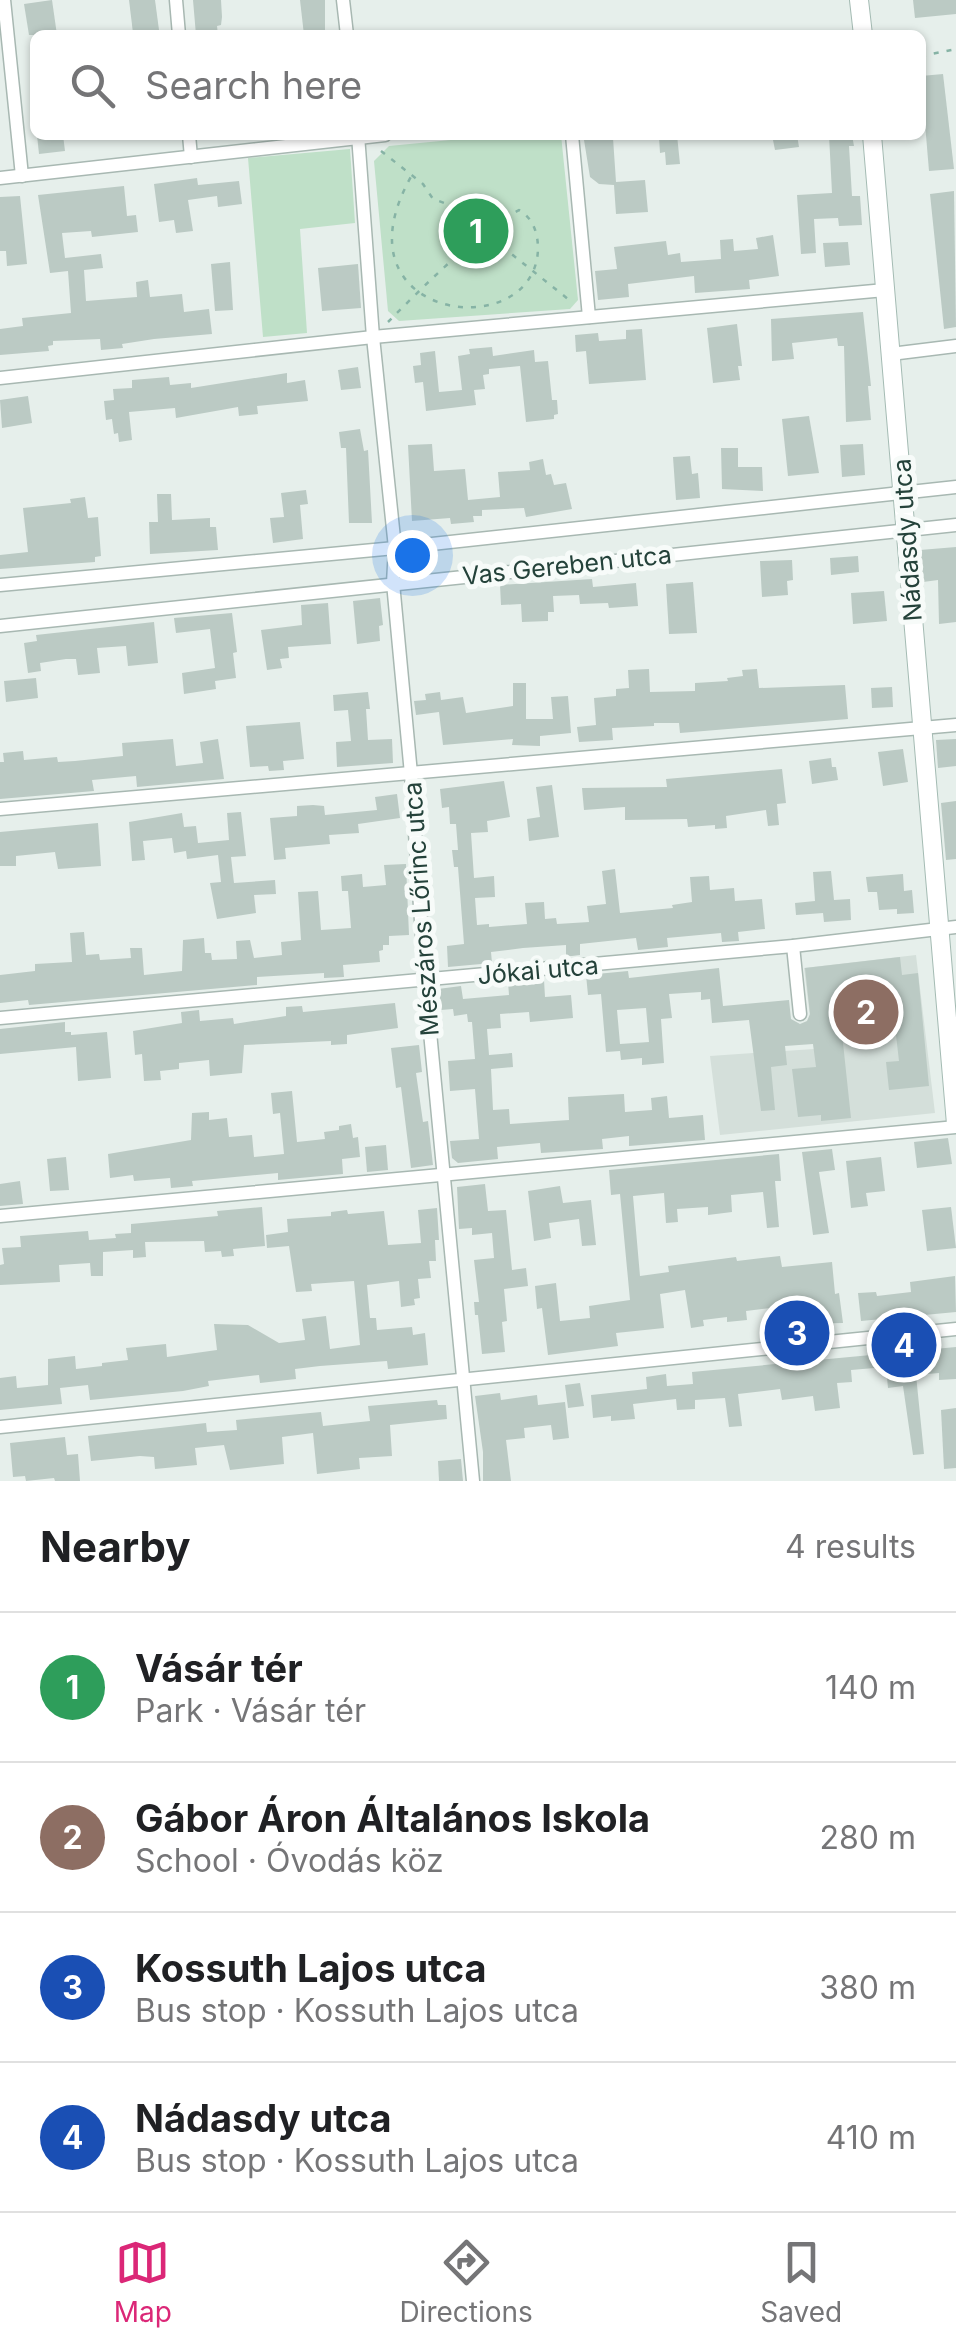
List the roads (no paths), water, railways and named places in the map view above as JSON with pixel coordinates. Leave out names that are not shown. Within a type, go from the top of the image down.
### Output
[{"type":"street","points":[[4,0],[22,176]]},
{"type":"street","points":[[176,0],[179,30]]},
{"type":"street","points":[[343,0],[346,30]]},
{"type":"street","points":[[859,0],[862,30]]},
{"type":"street","points":[[189,140],[191,157]]},
{"type":"street","points":[[0,178],[326,140]]},
{"type":"street","name":"Mészáros Lőrinc utca","points":[[358,140],[373,338],[395,548],[393,584],[412,774],[426,980],[472,1481]]},
{"type":"street","points":[[572,140],[588,317]]},
{"type":"street","name":"Nádasdy utca","points":[[872,140],[922,729],[948,928],[956,1126]]},
{"type":"street","points":[[0,378],[885,290]]},
{"type":"street","points":[[891,354],[956,346]]},
{"type":"street","name":"Vas Gereben utca","points":[[0,586],[956,487]]},
{"type":"street","name":"Vas Gereben utca","points":[[0,626],[956,526]]},
{"type":"street","points":[[0,809],[956,725]]},
{"type":"street","name":"Jókai utca","points":[[0,1018],[794,946],[948,928]]},
{"type":"street","points":[[794,946],[800,1014]]},
{"type":"street","points":[[0,1216],[956,1126]]},
{"type":"street","points":[[0,1427],[956,1330]]},
{"type":"place","name":"Vásár tér","points":[[476,231]]},
{"type":"place","name":"Gábor Áron Általános Iskola","points":[[866,1012]]},
{"type":"place","name":"Kossuth Lajos utca","points":[[797,1333]]},
{"type":"place","name":"Nádasdy utca","points":[[904,1345]]}]
